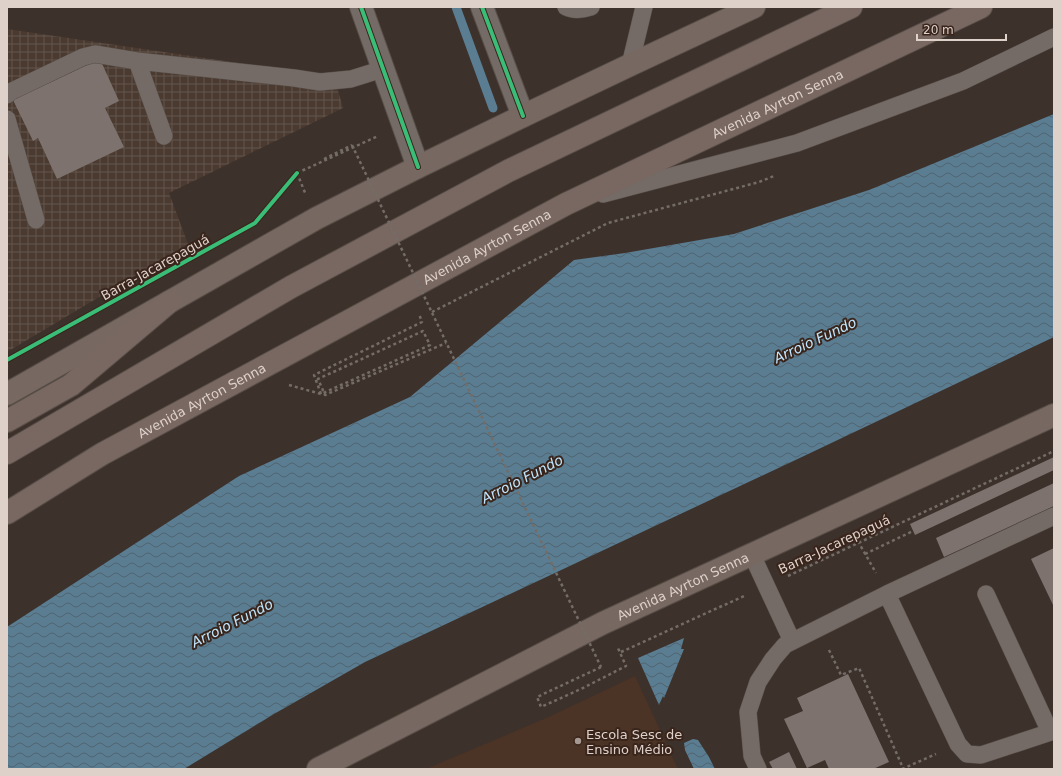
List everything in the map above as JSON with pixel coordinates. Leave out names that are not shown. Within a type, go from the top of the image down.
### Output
[{"type":"highway","points":[[7,394],[317,218],[523,116],[754,7]]},
{"type":"highway","points":[[7,453],[290,287],[494,179],[850,7]]},
{"type":"highway","name":"Avenida Ayrton Senna","points":[[7,513],[102,454],[566,204],[981,7]]},
{"type":"highway","points":[[7,422],[71,385],[169,302]]},
{"type":"highway","name":"Avenida Ayrton Senna","points":[[318,769],[603,623],[1054,415]]},
{"type":"street","points":[[361,7],[418,167]]},
{"type":"street","points":[[482,7],[523,116]]},
{"type":"lane","points":[[566,7],[571,10],[591,7]]},
{"type":"lane","points":[[630,65],[644,7]]},
{"type":"lane","points":[[566,204],[797,143],[963,81],[1054,37]]},
{"type":"lane","points":[[7,96],[10,92],[84,57],[95,54],[320,82],[351,79],[383,68]]},
{"type":"lane","points":[[137,60],[164,136]]},
{"type":"lane","points":[[7,119],[36,220]]},
{"type":"lane","points":[[758,769],[752,756],[748,712],[758,682],[773,659],[785,645],[887,594],[1054,516]]},
{"type":"lane","points":[[752,555],[792,641]]},
{"type":"lane","points":[[887,594],[958,744],[967,754],[981,755],[1052,732],[986,594]]},
{"type":"path","points":[[297,173],[403,125]]},
{"type":"path","points":[[250,374],[321,394],[329,391],[336,388],[430,345],[423,331],[318,379],[322,390],[325,395],[446,343],[352,145],[297,173],[292,179]]},
{"type":"path","points":[[321,394],[314,375],[422,322],[407,290]]},
{"type":"path","points":[[843,512],[887,594]]},
{"type":"path","points":[[865,554],[913,531]]},
{"type":"path","points":[[819,628],[841,675],[858,668],[903,769],[958,744]]},
{"type":"shaded area","points":[[7,29],[334,77],[343,108],[169,193],[188,244],[7,352]]},
{"type":"shaded area","name":"Escola Sesc de Ensino Médio","points":[[635,676],[678,769],[426,769],[551,716]]},
{"type":"water","name":"Arroio Fundo","points":[[1054,114],[1054,337],[365,662],[274,714],[184,769],[7,769],[7,627],[239,476],[410,397],[574,260],[625,253],[734,234],[869,190]]},
{"type":"water","points":[[684,638],[681,649],[684,649],[664,698],[663,696],[659,705],[638,658]]},
{"type":"water","points":[[693,739],[698,740],[715,769],[694,769],[685,750],[684,743]]},
{"type":"building","points":[[100,59],[119,101],[105,108],[124,147],[57,179],[38,138],[33,141],[13,100]]},
{"type":"building","points":[[1054,457],[1054,470],[915,535],[910,524]]},
{"type":"building","points":[[1054,483],[1054,506],[944,557],[936,538]]},
{"type":"building","points":[[1054,548],[1054,607],[1031,559]]},
{"type":"building","points":[[848,674],[889,762],[873,769],[829,769],[825,760],[807,768],[784,719],[803,711],[797,698]]},
{"type":"building","points":[[789,752],[797,769],[773,769],[769,762]]},
{"type":"waterway","points":[[456,7],[493,108]]},
{"type":"cycle path","points":[[361,7],[418,167]]},
{"type":"cycle path","points":[[482,7],[523,116]]},
{"type":"cycle path","name":"Barra-Jacarepaguá","points":[[7,360],[255,223],[297,173]]},
{"type":"place","name":"Escola Sesc de Ensino Médio","points":[[578,741]]}]
